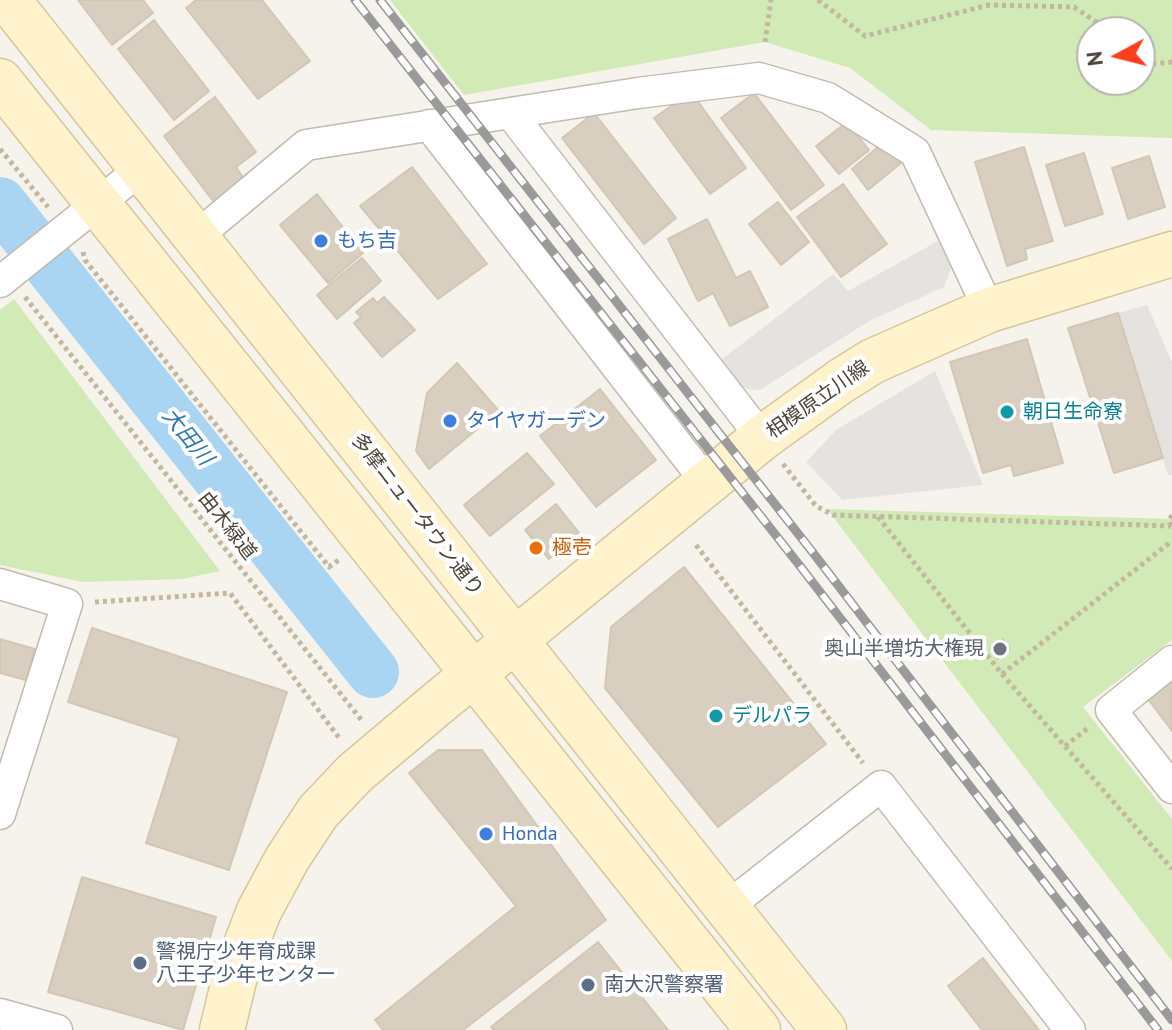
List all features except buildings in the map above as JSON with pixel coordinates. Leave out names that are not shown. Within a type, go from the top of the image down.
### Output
[{"type":"main road","name":"多摩ニュータウン通り","points":[[8,0],[824,1030]]},
{"type":"main road","points":[[0,81],[758,1030]]},
{"type":"main road","name":"相模原立川線","points":[[222,1030],[237,968],[259,911],[287,859],[318,812],[355,773],[473,675],[708,484],[772,451],[805,406],[873,361],[989,310],[1172,254]]},
{"type":"street","points":[[197,236],[306,145],[638,93],[759,78],[828,98],[915,152],[989,310]]},
{"type":"street","points":[[511,114],[772,451]]},
{"type":"street","points":[[429,125],[708,484]]},
{"type":"street","points":[[4,278],[66,232],[141,169]]},
{"type":"street","points":[[0,584],[67,604],[0,814]]},
{"type":"street","points":[[1172,661],[1111,710],[1172,788]]},
{"type":"street","points":[[727,907],[881,786],[1070,1030]]},
{"type":"street","points":[[0,1014],[57,1030]]},
{"type":"path","points":[[765,42],[771,0]]},
{"type":"path","points":[[818,0],[865,36],[989,5],[1074,7],[1087,16]]},
{"type":"path","points":[[0,149],[329,567],[344,556]]},
{"type":"path","name":"由木緑道","points":[[4,278],[370,731]]},
{"type":"path","points":[[772,451],[816,506],[833,515],[1172,527],[1169,521],[1172,515]]},
{"type":"path","points":[[878,517],[1002,674],[1172,869]]},
{"type":"path","points":[[1002,674],[1172,541]]},
{"type":"path","points":[[696,545],[881,786]]},
{"type":"path","points":[[67,604],[230,593],[347,750]]},
{"type":"green space","points":[[390,0],[1172,0],[1172,138],[931,130],[850,68],[765,42],[464,95]]},
{"type":"green space","points":[[14,299],[220,571],[182,579],[83,582],[0,565],[0,310]]},
{"type":"green space","points":[[827,509],[1172,519],[1172,640],[1083,707],[1172,819],[1172,961]]},
{"type":"shaded area","points":[[938,241],[952,267],[944,287],[871,320],[760,390],[737,388],[717,363],[833,274],[848,291]]},
{"type":"shaded area","points":[[1147,305],[1172,362],[1172,475],[1168,475],[1118,313]]},
{"type":"shaded area","points":[[935,371],[983,485],[842,500],[806,462],[836,430]]},
{"type":"waterway","name":"大田川","points":[[0,203],[373,672]]},
{"type":"railway","points":[[355,0],[800,566],[1158,1030]]},
{"type":"railway","points":[[380,0],[814,554],[1172,1020]]},
{"type":"place","name":"もち吉","points":[[321,241]]},
{"type":"place","name":"朝日生命寮","points":[[1007,412]]},
{"type":"place","name":"タイヤガーデン","points":[[450,421]]},
{"type":"place","name":"極壱","points":[[536,548]]},
{"type":"place","name":"奥山半増坊大権現","points":[[1000,649]]},
{"type":"place","name":"デルパラ","points":[[716,716]]},
{"type":"place","name":"Honda","points":[[486,834]]},
{"type":"place","name":"警視庁少年育成課 八王子少年センター","points":[[140,963]]},
{"type":"place","name":"南大沢警察署","points":[[588,985]]}]
